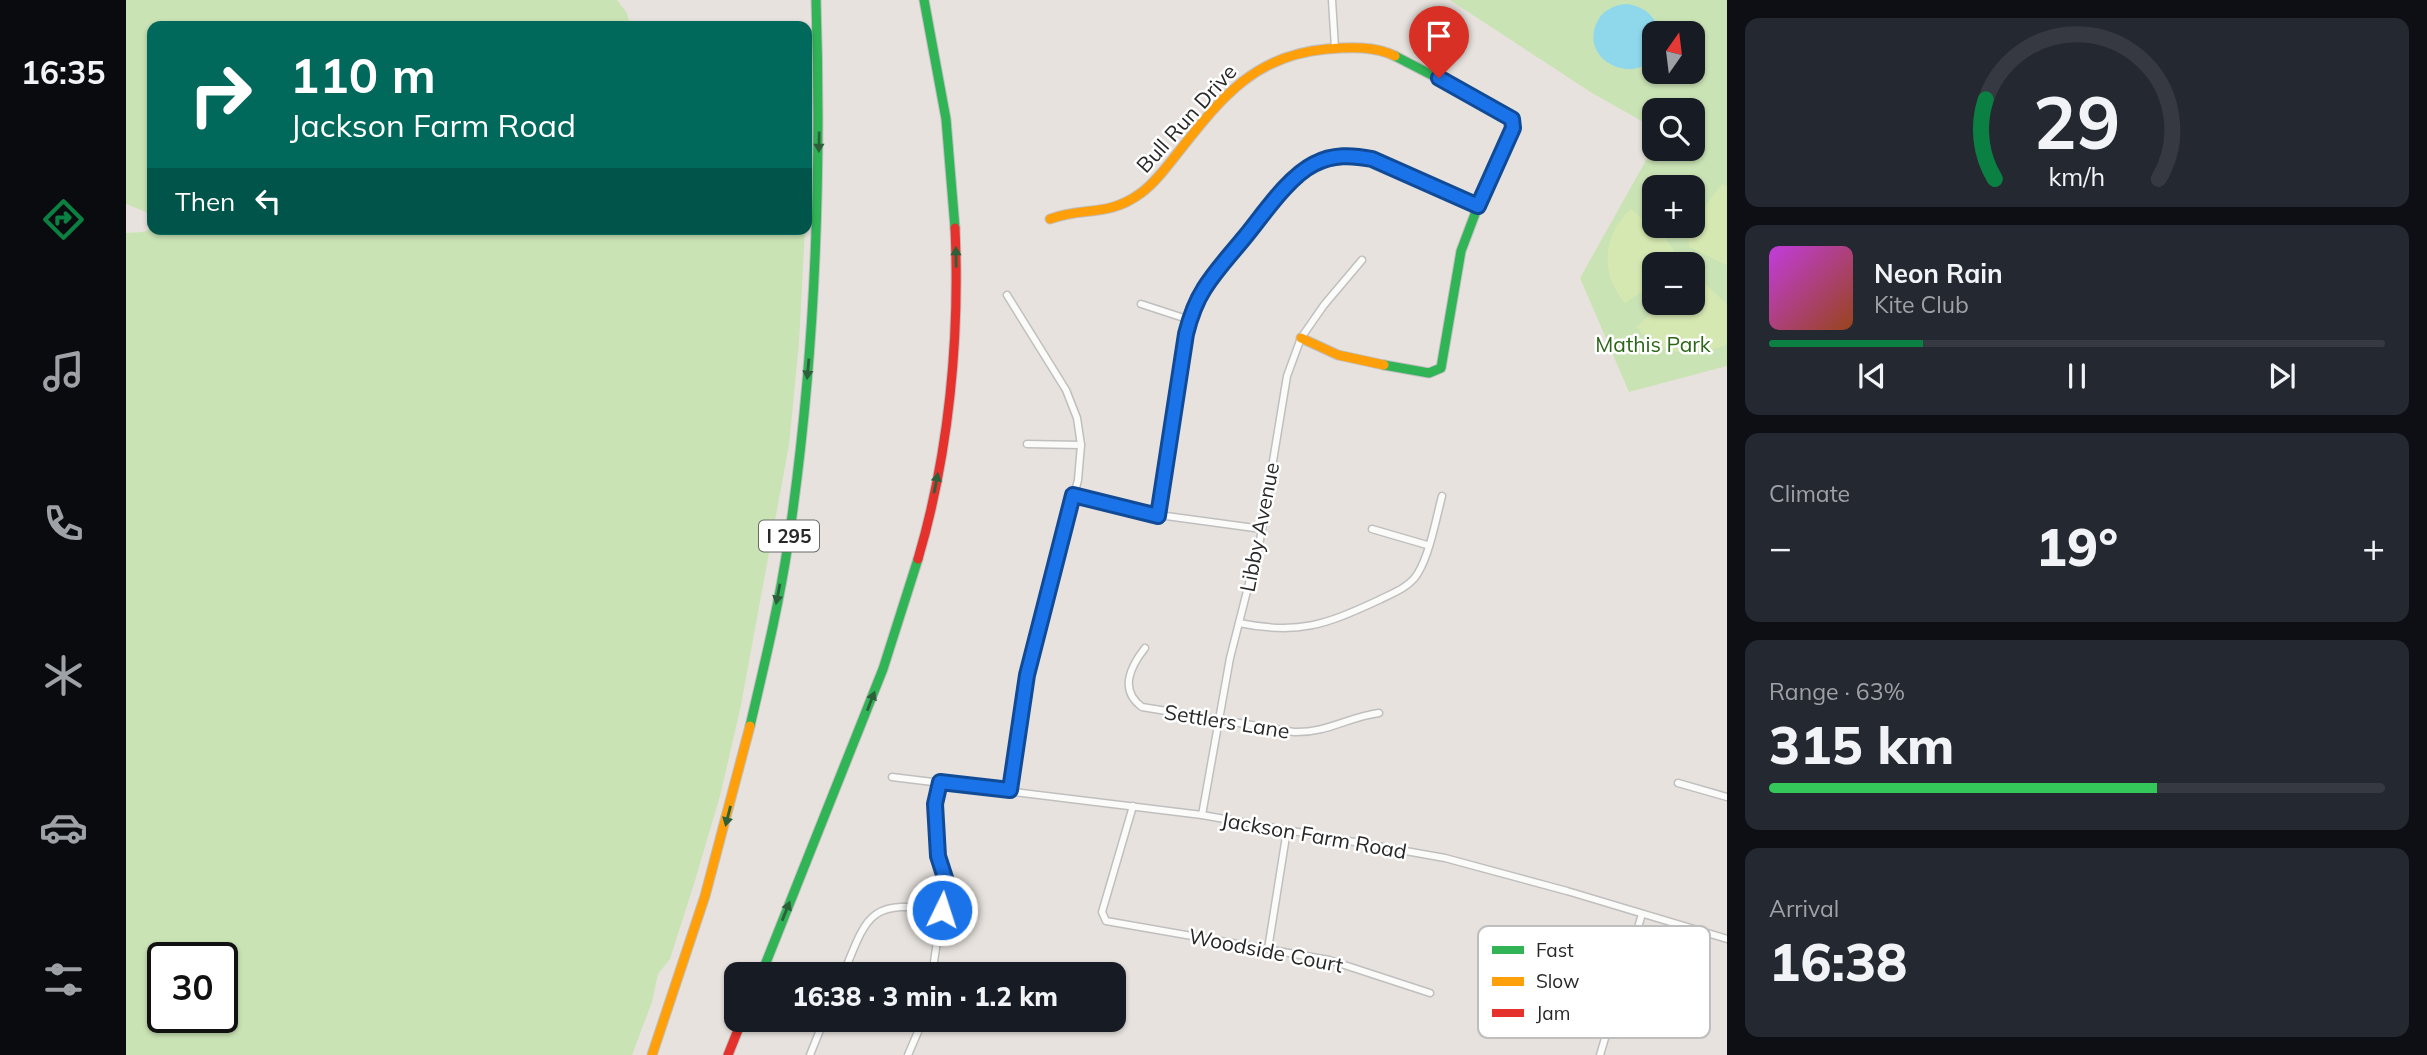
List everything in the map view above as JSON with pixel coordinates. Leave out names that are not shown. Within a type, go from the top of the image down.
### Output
[{"type":"main road","name":"I 295","points":[[652,1055],[689,949],[722,839],[755,706],[788,547],[807,385],[815,278],[820,131],[816,0]]},
{"type":"main road","points":[[766,962],[894,640],[917,566],[937,478],[952,368],[956,244],[948,136],[924,0]]},
{"type":"main road","name":"Bull Run Drive","points":[[1050,219],[1064,213],[1104,211],[1132,199],[1154,181],[1246,75],[1278,58],[1315,50],[1368,48],[1392,54],[1509,115],[1513,128],[1461,251],[1455,274],[1443,363],[1439,370],[1429,373],[1359,361],[1338,355],[1301,338]]},
{"type":"main road","points":[[728,1055],[737,1032]]},
{"type":"street","points":[[1332,0],[1335,48]]},
{"type":"street","points":[[1158,516],[1190,320],[1204,288],[1298,175],[1324,159],[1346,155],[1372,159],[1478,206]]},
{"type":"street","name":"Libby Avenue","points":[[1202,815],[1218,721],[1262,529],[1282,398],[1294,355],[1301,338],[1324,305],[1362,260]]},
{"type":"street","points":[[1007,295],[1066,390],[1077,418],[1081,445],[1081,462],[1027,675],[1010,790]]},
{"type":"street","points":[[1141,304],[1190,320]]},
{"type":"street","points":[[1027,444],[1081,445]]},
{"type":"street","points":[[1073,495],[1158,516],[1262,529]]},
{"type":"street","points":[[1239,623],[1289,630],[1310,627],[1340,618],[1402,589],[1418,573],[1442,496]]},
{"type":"street","points":[[1372,529],[1427,545]]},
{"type":"street","name":"Settlers Lane","points":[[1145,648],[1129,675],[1129,690],[1134,701],[1143,707],[1293,733],[1323,730],[1379,713]]},
{"type":"street","name":"Jackson Farm Road","points":[[892,777],[1202,815],[1474,864],[1683,926]]},
{"type":"street","points":[[934,962],[946,881],[938,856],[935,804],[940,782]]},
{"type":"street","points":[[1678,783],[1727,797]]},
{"type":"street","name":"Woodside Court","points":[[1133,806],[1102,916],[1109,923],[1268,948],[1348,965],[1430,993]]},
{"type":"street","points":[[1268,948],[1287,830]]},
{"type":"street","points":[[848,962],[863,926],[877,912],[898,907],[942,910]]},
{"type":"street","points":[[1638,926],[1642,914]]},
{"type":"street","name":"Jackson Farm Road","points":[[1710,934],[1727,939]]},
{"type":"street","points":[[810,1055],[819,1032]]},
{"type":"street","points":[[908,1055],[918,1032]]},
{"type":"street","points":[[1600,1055],[1605,1038]]},
{"type":"green space","points":[[126,0],[617,0],[627,13],[629,21],[147,21],[147,215],[126,204]]},
{"type":"green space","name":"Mathis Park","points":[[1450,0],[1727,0],[1727,366],[1629,392],[1580,278],[1646,161],[1705,161],[1705,98],[1642,98],[1642,121],[1592,93]]},
{"type":"green space","points":[[1722,184],[1727,186],[1727,265],[1705,255],[1705,252],[1689,247],[1689,238],[1705,238],[1705,206]]},
{"type":"green space","points":[[1631,209],[1642,218],[1642,238],[1664,238],[1674,252],[1642,252],[1642,292],[1625,303],[1611,279],[1608,267],[1610,242],[1621,219]]},
{"type":"green space","points":[[147,230],[147,235],[805,235],[799,343],[789,445],[740,710],[720,796],[694,884],[670,959],[658,974],[652,1002],[632,1055],[126,1055],[126,233]]},
{"type":"green space","points":[[1705,284],[1727,304],[1727,344],[1715,349],[1691,353],[1667,349],[1646,337],[1637,327],[1649,315],[1705,315]]},
{"type":"water","points":[[1627,4],[1639,7],[1655,21],[1642,21],[1642,66],[1625,69],[1614,66],[1596,50],[1593,38],[1596,24],[1605,12]]},
{"type":"traffic: fast","points":[[750,726],[784,567],[805,409],[817,205],[816,0]]},
{"type":"traffic: fast","points":[[924,0],[946,119],[955,228]]},
{"type":"traffic: fast","points":[[1384,365],[1429,373],[1441,368],[1461,251],[1513,128],[1509,115],[1395,56]]},
{"type":"traffic: fast","points":[[766,962],[883,669],[918,559]]},
{"type":"traffic: slow","points":[[1050,219],[1117,206],[1141,193],[1162,173],[1226,96],[1242,82],[1280,60],[1302,53],[1345,48],[1371,49],[1395,56]]},
{"type":"traffic: slow","points":[[1301,338],[1338,355],[1384,365]]},
{"type":"traffic: slow","points":[[652,1055],[705,896],[750,726]]},
{"type":"traffic: jam","points":[[918,559],[938,478],[950,395],[956,311],[955,228]]},
{"type":"traffic: jam","points":[[728,1055],[737,1032]]},
{"type":"route","points":[[942,910],[946,881],[938,856],[935,804],[940,782],[1010,790],[1027,675],[1073,495],[1158,516],[1186,334],[1195,306],[1204,288],[1237,247],[1298,175],[1314,163],[1346,155],[1372,159],[1478,206],[1513,128],[1512,119],[1439,78]]}]
